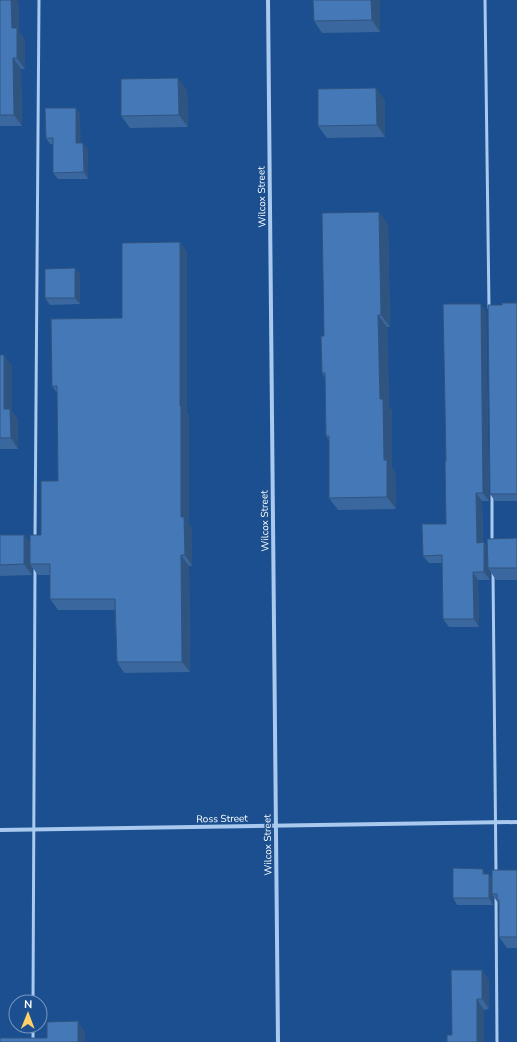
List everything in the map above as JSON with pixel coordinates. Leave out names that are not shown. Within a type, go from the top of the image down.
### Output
[{"type":"street","name":"Wilcox Street","points":[[268,0],[278,1042]]},
{"type":"street","name":"Ross Street","points":[[0,830],[517,822]]},
{"type":"lane","points":[[35,542],[39,0]]},
{"type":"lane","points":[[485,0],[489,311]]},
{"type":"lane","points":[[492,487],[492,543]]},
{"type":"lane","points":[[33,994],[35,566]]},
{"type":"lane","points":[[493,567],[496,877]]},
{"type":"lane","points":[[496,893],[497,1042]]},
{"type":"building","points":[[0,0],[11,0],[12,28],[17,28],[17,58],[13,58],[14,115],[0,115]]},
{"type":"building","points":[[313,0],[371,0],[372,20],[314,21]]},
{"type":"building","points":[[178,78],[179,115],[121,116],[121,79]]},
{"type":"building","points":[[376,88],[377,125],[318,126],[318,89]]},
{"type":"building","points":[[45,108],[76,108],[76,143],[83,143],[84,172],[53,173],[53,138],[46,138]]},
{"type":"building","points":[[379,212],[381,315],[378,315],[380,399],[383,399],[384,460],[387,460],[387,497],[329,498],[329,436],[326,436],[325,373],[322,373],[321,336],[324,336],[322,213]]},
{"type":"building","points":[[180,242],[181,517],[184,517],[185,555],[181,555],[182,662],[117,662],[115,599],[50,599],[50,564],[30,564],[30,535],[41,535],[41,481],[58,481],[57,386],[52,386],[51,319],[122,318],[122,243]]},
{"type":"building","points":[[75,268],[75,298],[45,298],[45,269]]},
{"type":"building","points":[[502,303],[517,303],[517,494],[490,494],[488,305],[502,305]]},
{"type":"building","points":[[443,304],[481,304],[483,493],[476,493],[477,543],[484,542],[484,572],[473,572],[474,619],[443,619],[442,555],[423,556],[422,524],[446,524]]},
{"type":"building","points":[[0,355],[4,355],[4,409],[10,409],[11,438],[0,438]]},
{"type":"building","points":[[0,535],[24,535],[24,564],[0,565]]},
{"type":"building","points":[[517,538],[517,568],[488,568],[487,539]]},
{"type":"building","points":[[453,868],[483,869],[483,874],[489,874],[489,898],[453,898]]},
{"type":"building","points":[[492,870],[517,870],[517,937],[499,937],[499,900],[497,900],[497,894],[492,894]]},
{"type":"building","points":[[451,970],[482,970],[482,999],[477,999],[477,1042],[447,1042],[447,1035],[452,1035]]},
{"type":"building","points":[[78,1021],[78,1042],[0,1042],[0,1038],[47,1038],[48,1022]]}]
